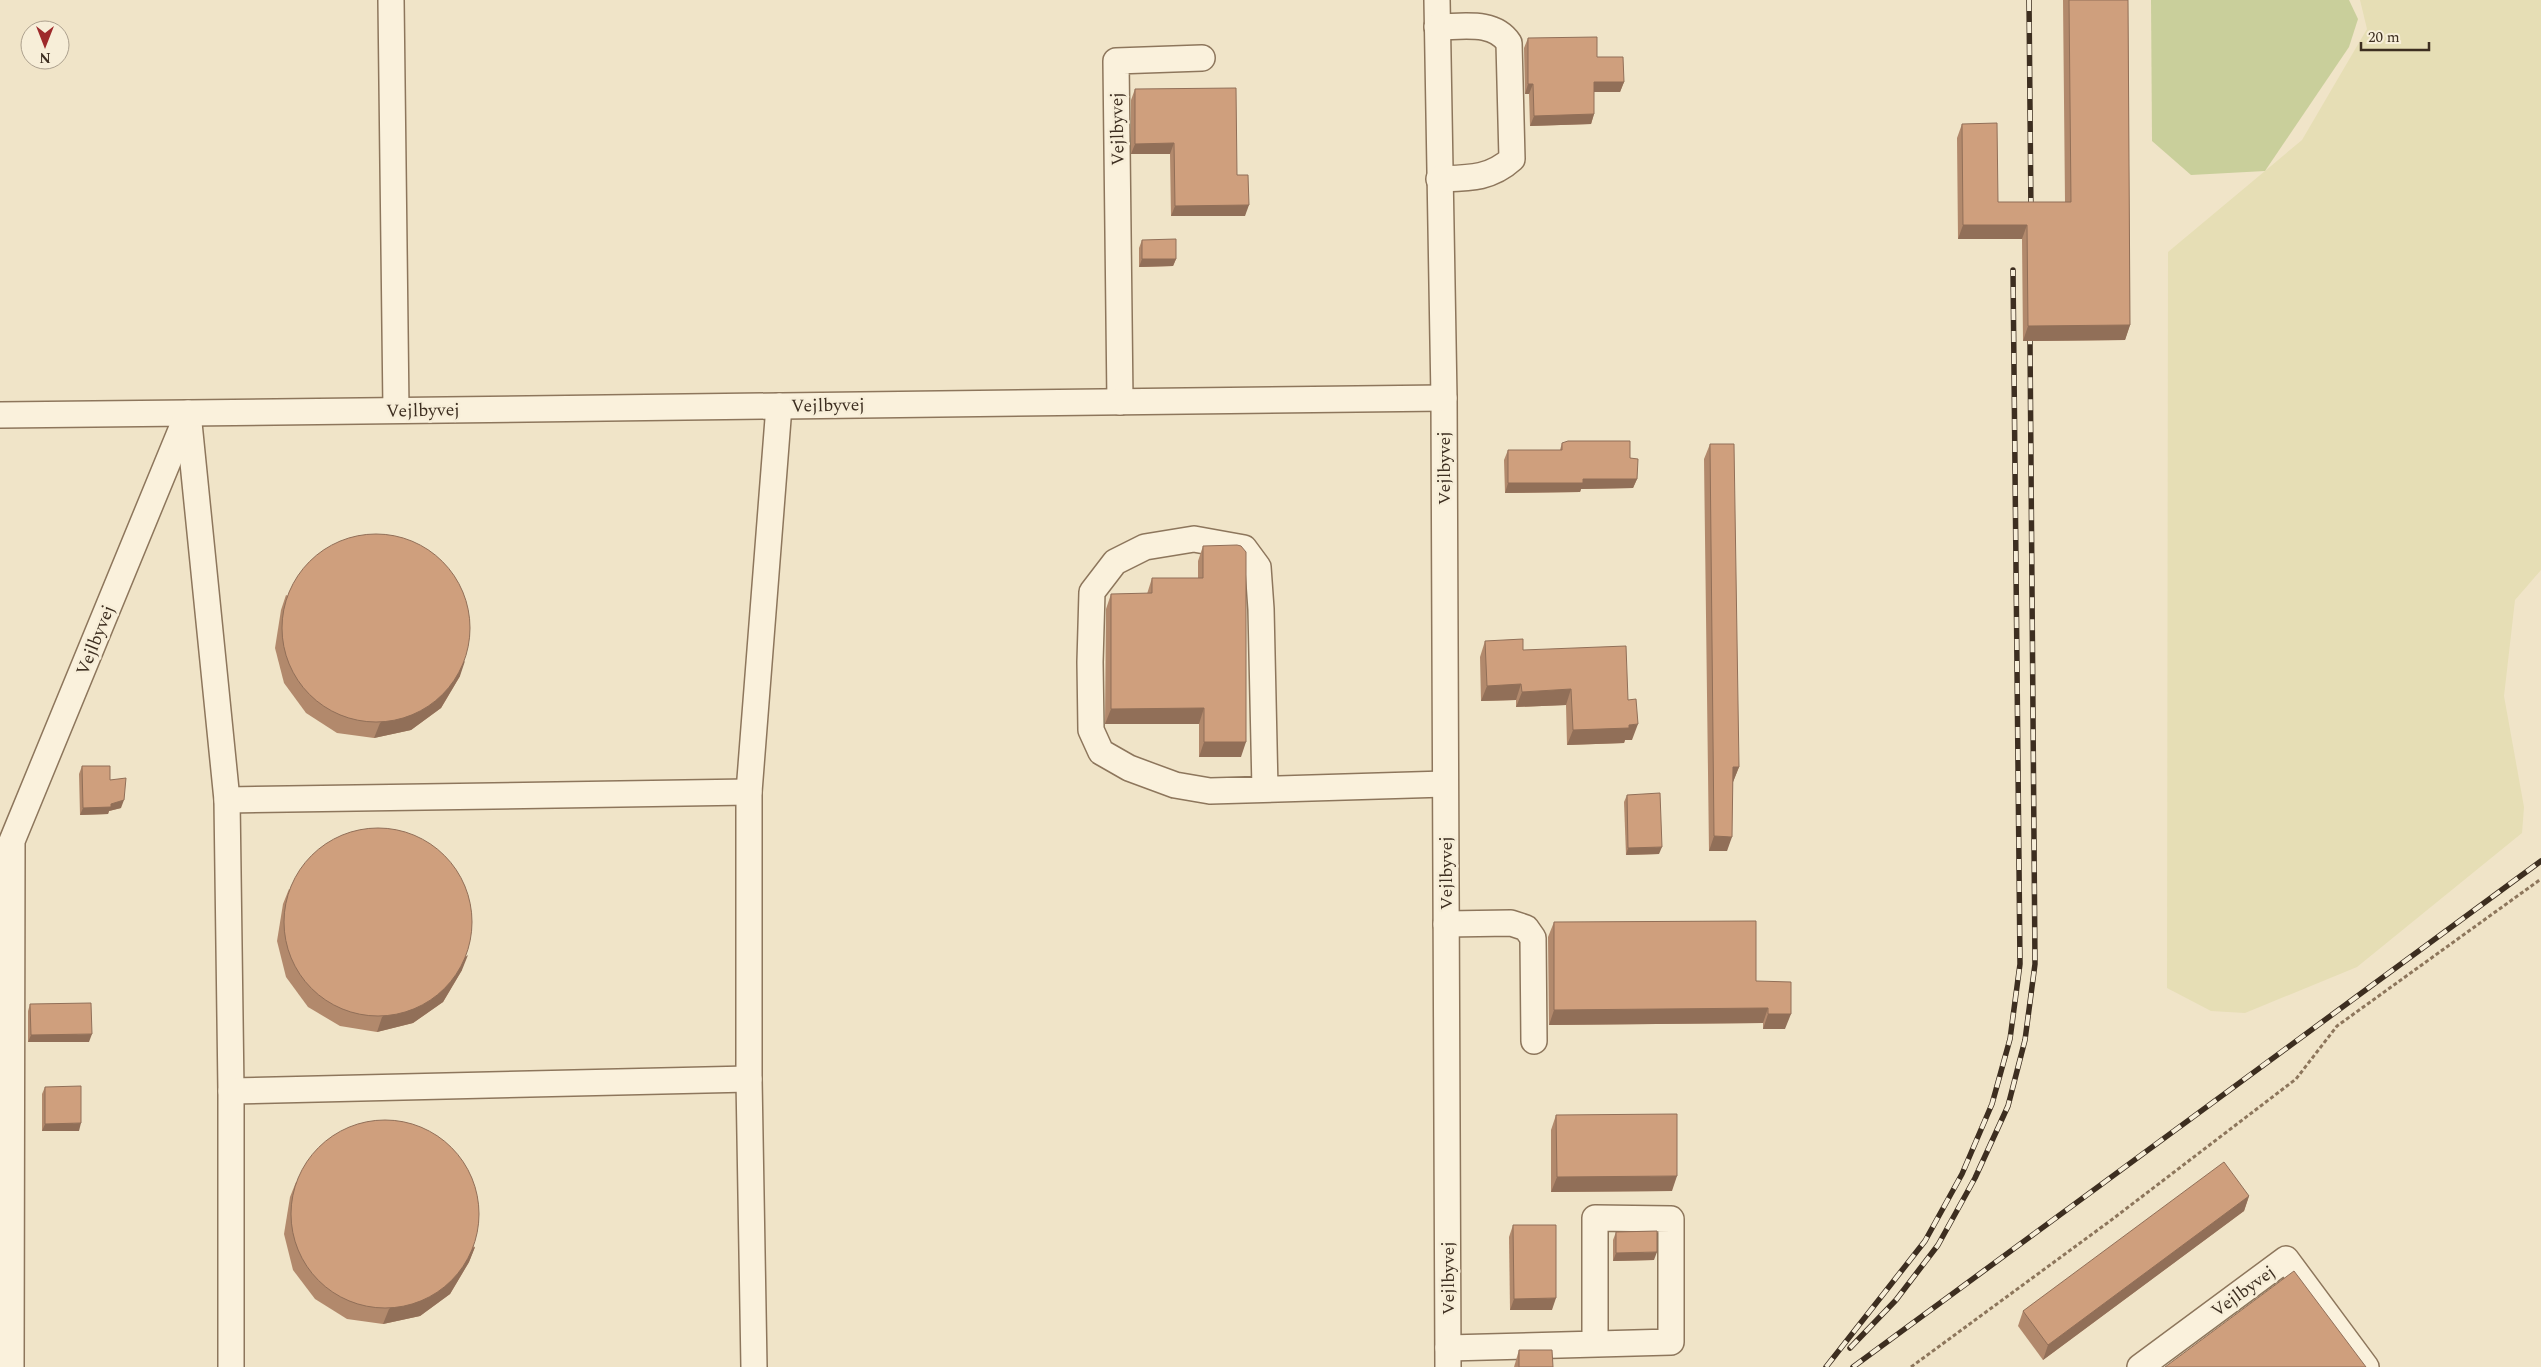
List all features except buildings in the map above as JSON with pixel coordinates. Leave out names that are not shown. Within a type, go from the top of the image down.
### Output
[{"type":"street","points":[[391,0],[396,410]]},
{"type":"street","name":"Vejlbyvej","points":[[1437,0],[1444,398],[1448,1357],[1594,1344],[1671,1342],[1671,1219],[1595,1218],[1594,1344]]},
{"type":"street","points":[[1437,27],[1489,27],[1503,34],[1509,44],[1512,159],[1498,171],[1470,178],[1439,179]]},
{"type":"street","name":"Vejlbyvej","points":[[1120,402],[1116,61],[1202,58]]},
{"type":"street","name":"Vejlbyvej","points":[[11,1367],[12,840],[188,413],[1444,398]]},
{"type":"street","points":[[754,1367],[749,1080],[749,792],[779,406]]},
{"type":"street","points":[[0,415],[188,413],[227,800],[231,1091],[231,1367]]},
{"type":"street","points":[[1265,789],[1261,609],[1258,567],[1244,548],[1194,539],[1145,546],[1115,562],[1092,592],[1091,730],[1101,752],[1129,768],[1175,785],[1210,791],[1445,784]]},
{"type":"street","points":[[227,800],[749,792]]},
{"type":"street","points":[[1446,924],[1511,923],[1526,928],[1533,938],[1534,1041]]},
{"type":"street","points":[[231,1091],[749,1080]]},
{"type":"street","name":"Vejlbyvej","points":[[2140,1367],[2286,1259],[2366,1367]]},
{"type":"path","points":[[1911,1367],[2110,1221],[2296,1080],[2337,1026],[2541,879]]},
{"type":"shaded area","points":[[2360,0],[2541,0],[2541,570],[2515,600],[2504,696],[2524,807],[2522,833],[2357,967],[2245,1013],[2211,1011],[2167,988],[2168,252],[2302,140],[2367,29]]},
{"type":"green space","points":[[2151,0],[2349,0],[2358,19],[2349,47],[2265,171],[2191,175],[2152,141]]},
{"type":"railway","points":[[2029,0],[2031,215]]},
{"type":"railway","points":[[1826,1367],[1925,1241],[1962,1174],[1992,1104],[2010,1039],[2020,964],[2013,270]]},
{"type":"railway","points":[[1850,1348],[1896,1300],[1938,1245],[1975,1178],[2008,1106],[2025,1040],[2035,964],[2030,341]]},
{"type":"railway","points":[[1853,1367],[2541,861]]}]
